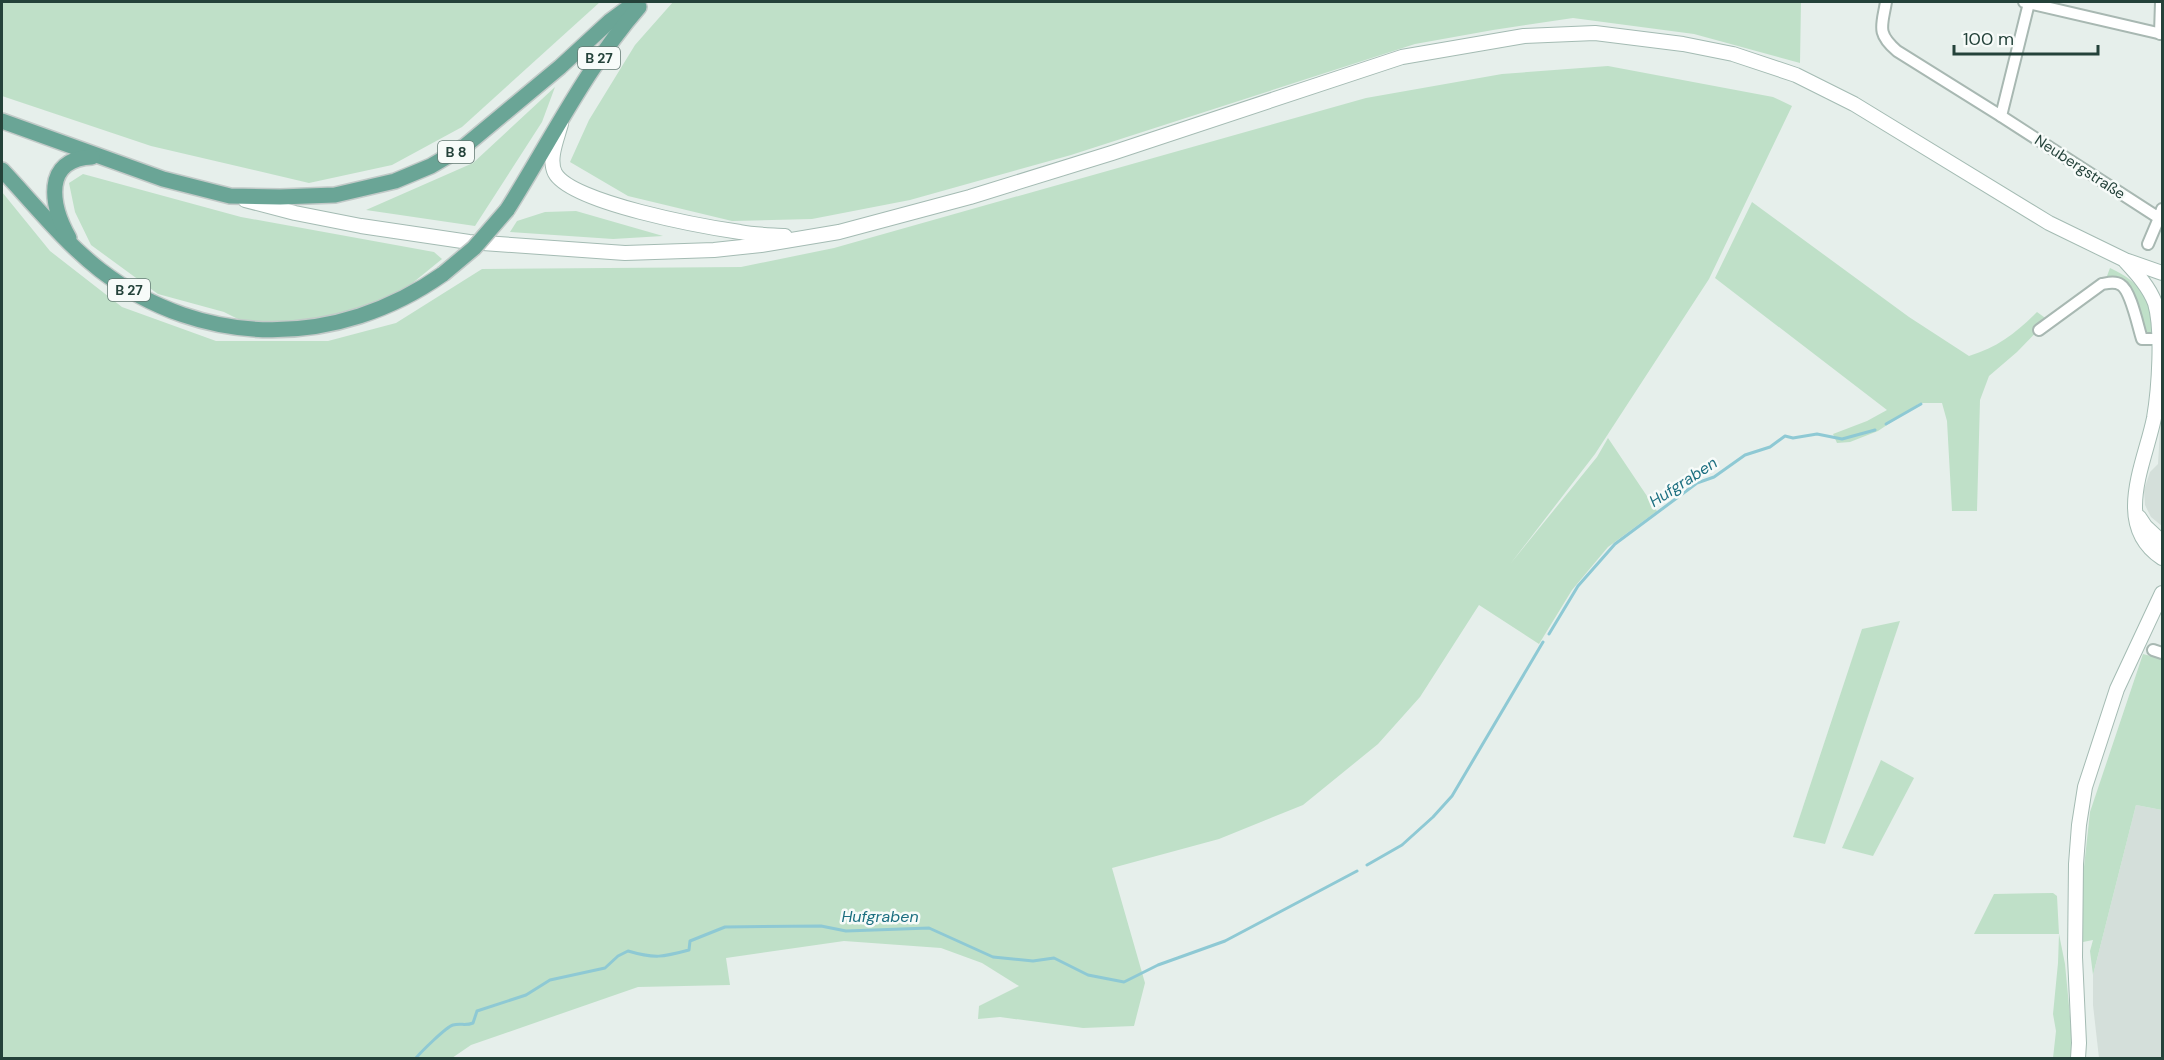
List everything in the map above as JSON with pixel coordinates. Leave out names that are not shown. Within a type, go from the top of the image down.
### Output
[{"type":"main road","name":"B 8","points":[[2,121],[163,179],[230,196],[335,195],[395,181],[431,166],[465,146],[560,67],[610,21],[636,2]]},
{"type":"main road","name":"B 27","points":[[2,170],[79,253],[121,285],[160,306],[216,324],[265,330],[293,330],[351,320],[409,296],[443,274],[474,248],[507,210],[605,49],[644,2]]},
{"type":"main road","points":[[230,196],[295,213],[361,226],[469,242],[626,253],[691,251],[761,245],[839,232],[970,197],[1112,153],[1402,57],[1524,36],[1595,33],[1683,44],[1723,52],[1804,78],[1864,110],[2049,223],[2124,260],[2163,273]]},
{"type":"main road","name":"B 27","points":[[562,119],[552,162],[554,171],[566,186],[644,213],[708,227],[742,233],[805,238]]},
{"type":"main road","points":[[79,253],[59,216],[56,195],[57,173],[65,164],[73,160],[99,157]]},
{"type":"main road","points":[[2124,260],[2163,264]]},
{"type":"main road","points":[[2124,260],[2148,289],[2161,321],[2154,417],[2136,488],[2135,510],[2139,532],[2148,546],[2160,545]]},
{"type":"main road","points":[[2078,1059],[2075,957],[2076,873],[2079,825],[2085,787],[2117,688],[2162,596]]},
{"type":"main road","points":[[2079,1043],[2084,1059]]},
{"type":"street","name":"Neubergstraße","points":[[1886,2],[1881,28],[1886,41],[1897,51],[2161,213],[2148,244]]},
{"type":"street","points":[[2001,116],[2026,2],[2048,4],[2161,34],[2161,2]]},
{"type":"street","points":[[2039,330],[2102,284],[2112,282],[2121,285],[2128,294],[2142,339],[2160,339]]},
{"type":"shaded area","points":[[2162,396],[2162,526],[2151,517],[2145,505],[2144,490],[2150,472],[2158,464]]},
{"type":"shaded area","points":[[2136,805],[2162,810],[2162,1058],[2099,1058],[2093,1005],[2093,975]]},
{"type":"green space","points":[[2,2],[600,2],[462,127],[392,165],[309,183],[151,146],[2,96]]},
{"type":"green space","points":[[673,2],[1801,2],[1800,63],[1694,34],[1573,18],[1415,44],[1071,155],[910,200],[812,219],[732,221],[628,196],[570,162],[589,120],[635,45]]},
{"type":"green space","points":[[1608,66],[1773,97],[1792,106],[1709,279],[1595,454],[1511,563],[1597,457],[1608,438],[1657,511],[1608,547],[1572,590],[1539,644],[1479,605],[1420,697],[1378,744],[1303,805],[1219,839],[1112,868],[1145,983],[1134,1026],[1083,1028],[1000,1017],[978,1019],[979,1006],[1019,986],[982,963],[941,948],[844,941],[726,958],[730,985],[638,987],[471,1045],[452,1058],[2,1058],[2,192],[50,251],[122,307],[216,341],[328,341],[396,323],[482,269],[741,267],[834,248],[1366,98],[1502,74]]},
{"type":"green space","points":[[555,87],[542,122],[475,226],[366,210],[473,163]]},
{"type":"green space","points":[[83,174],[241,217],[434,252],[442,259],[404,290],[362,310],[327,320],[285,324],[242,321],[224,312],[158,294],[91,245],[75,212],[69,183]]},
{"type":"green space","points":[[1752,202],[1909,317],[1969,356],[2006,338],[2037,312],[2048,320],[2017,352],[1989,376],[1980,400],[1977,511],[1952,511],[1947,421],[1942,403],[1920,403],[1878,431],[1850,442],[1837,443],[1833,434],[1867,421],[1887,410],[1715,278]]},
{"type":"green space","points":[[576,211],[663,236],[613,239],[510,232],[517,221],[545,212]]},
{"type":"green space","points":[[2110,268],[2129,279],[2142,293],[2150,310],[2155,332],[2151,334],[2146,332],[2139,312],[2123,283],[2107,276]]},
{"type":"green space","points":[[1900,621],[1825,844],[1793,837],[1862,629]]},
{"type":"green space","points":[[2143,654],[2162,659],[2162,810],[2136,805],[2093,975],[2090,951],[2093,940],[2083,942],[2083,876],[2090,812]]},
{"type":"green space","points":[[1881,760],[1914,778],[1873,856],[1842,848]]},
{"type":"green space","points":[[2053,893],[2057,896],[2059,934],[1974,934],[1994,894]]},
{"type":"green space","points":[[2059,934],[2065,964],[2074,1058],[2053,1058],[2056,1031],[2053,1014]]},
{"type":"waterway","name":"Hufgraben","points":[[1886,424],[1921,404]]},
{"type":"waterway","name":"Hufgraben","points":[[1549,634],[1578,586],[1615,544],[1697,483],[1714,477],[1745,455],[1770,447],[1785,436],[1793,438],[1817,434],[1842,439],[1875,430]]},
{"type":"waterway","name":"Hufgraben","points":[[1367,865],[1402,845],[1452,796],[1543,642]]},
{"type":"waterway","name":"Hufgraben","points":[[416,1058],[450,1027],[456,1024],[473,1023],[477,1011],[526,995],[550,980],[605,968],[618,956],[628,951],[659,956],[689,950],[690,941],[725,927],[821,926],[846,931],[929,928],[993,957],[1033,961],[1054,958],[1088,975],[1124,982],[1158,965],[1225,941],[1357,871]]}]
